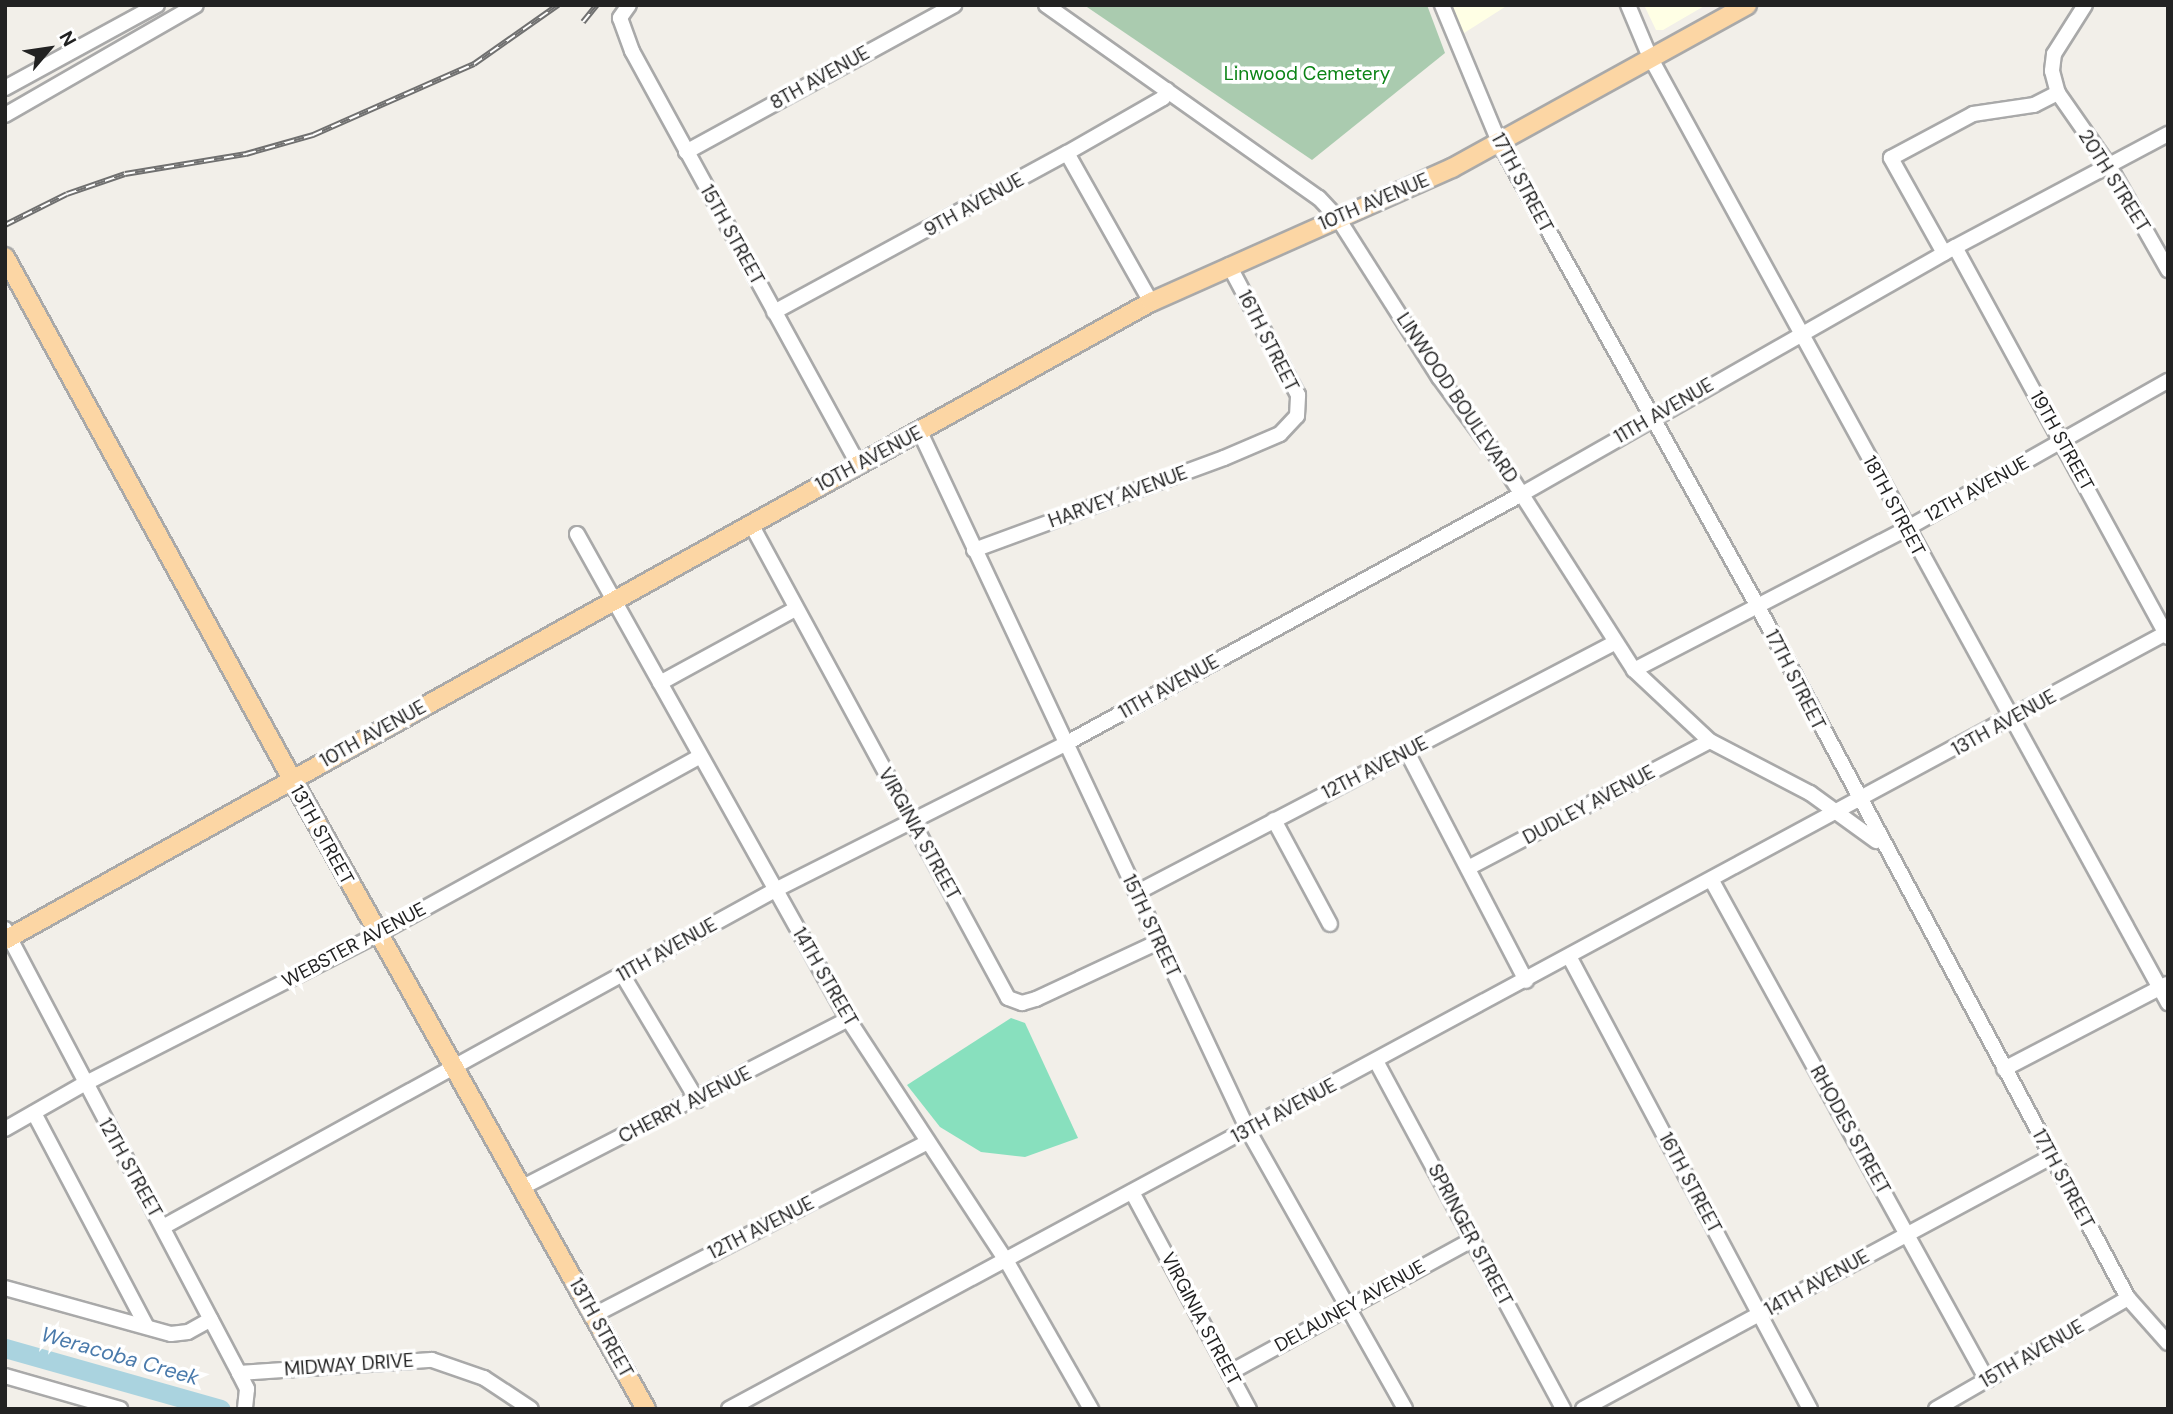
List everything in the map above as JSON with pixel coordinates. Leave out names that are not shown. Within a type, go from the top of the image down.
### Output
[{"type":"main road","name":"10TH AVENUE","points":[[7,936],[1151,302],[1337,217],[1415,185],[1499,142],[1649,55],[1747,5]]},
{"type":"main road","name":"13TH STREET","points":[[5,257],[378,934],[646,1409]]},
{"type":"street","points":[[5,88],[157,5]]},
{"type":"street","points":[[5,115],[196,5]]},
{"type":"street","name":"15TH STREET","points":[[629,5],[620,18],[632,51],[858,464]]},
{"type":"street","name":"8TH AVENUE","points":[[686,152],[954,5]]},
{"type":"street","name":"LINWOOD BOULEVARD","points":[[1046,5],[1300,181],[1337,217],[1439,377],[1522,494],[1614,643],[1634,670],[1681,719],[1710,741],[1840,813]]},
{"type":"street","name":"17TH STREET","points":[[1442,5],[1499,142],[1649,419],[1757,605],[1858,802],[2128,1298],[2166,1338]]},
{"type":"street","name":"18TH STREET","points":[[1628,5],[1649,55],[2011,720],[2164,986],[2168,1003]]},
{"type":"street","points":[[2058,93],[2052,71],[2054,54],[2085,5]]},
{"type":"street","name":"9TH AVENUE","points":[[774,312],[1067,153],[1163,98],[1167,90]]},
{"type":"street","name":"19TH STREET","points":[[2058,93],[2034,105],[1973,114],[1891,158],[2063,442],[2167,634]]},
{"type":"street","name":"20TH STREET","points":[[2058,93],[2109,166],[2168,270]]},
{"type":"street","name":"11TH AVENUE","points":[[163,1227],[775,890],[1065,744],[1522,494],[1649,419],[1949,250],[2168,134]]},
{"type":"street","points":[[1067,153],[1151,302]]},
{"type":"street","name":"16TH STREET","points":[[1229,265],[1298,395],[1297,416],[1280,434],[1262,442]]},
{"type":"street","name":"12TH AVENUE","points":[[1634,670],[1906,528],[2168,382]]},
{"type":"street","name":"15TH STREET","points":[[920,432],[1248,1130],[1349,1305],[1405,1409]]},
{"type":"street","name":"HARVEY AVENUE","points":[[974,550],[1262,442]]},
{"type":"street","name":"VIRGINIA STREET","points":[[751,524],[912,822],[1014,1002],[1036,999],[1158,942]]},
{"type":"street","name":"14TH STREET","points":[[577,534],[848,1019],[1006,1260],[1091,1409]]},
{"type":"street","points":[[660,683],[795,609]]},
{"type":"street","name":"13TH AVENUE","points":[[729,1409],[1840,813],[2167,634]]},
{"type":"street","name":"12TH AVENUE","points":[[1136,893],[1614,643]]},
{"type":"street","name":"DUDLEY AVENUE","points":[[1468,868],[1710,741]]},
{"type":"street","points":[[1407,752],[1526,981]]},
{"type":"street","name":"WEBSTER AVENUE","points":[[5,1129],[84,1084],[378,934],[700,756]]},
{"type":"street","points":[[1840,813],[1883,847]]},
{"type":"street","points":[[1274,820],[1330,924]]},
{"type":"street","name":"RHODES STREET","points":[[1712,881],[1987,1380]]},
{"type":"street","name":"12TH STREET","points":[[7,936],[239,1373],[247,1389],[245,1408]]},
{"type":"street","name":"16TH STREET","points":[[1570,958],[1810,1409]]},
{"type":"street","points":[[622,974],[697,1100]]},
{"type":"street","points":[[2004,1069],[2164,986]]},
{"type":"street","name":"CHERRY AVENUE","points":[[521,1188],[697,1100],[848,1019]]},
{"type":"street","name":"SPRINGER STREET","points":[[1376,1062],[1563,1409]]},
{"type":"street","points":[[34,1113],[148,1327]]},
{"type":"street","name":"12TH AVENUE","points":[[594,1315],[928,1142]]},
{"type":"street","name":"14TH AVENUE","points":[[1583,1409],[2051,1157]]},
{"type":"street","name":"VIRGINIA STREET","points":[[1132,1192],[1249,1409]]},
{"type":"street","name":"DELAUNEY AVENUE","points":[[1229,1373],[1472,1240]]},
{"type":"street","points":[[5,1288],[148,1327],[188,1332],[211,1320]]},
{"type":"street","name":"15TH AVENUE","points":[[1936,1409],[2128,1298]]},
{"type":"street","name":"MIDWAY DRIVE","points":[[239,1373],[432,1360],[484,1378],[531,1409]]},
{"type":"street","points":[[5,1376],[120,1409]]},
{"type":"shaded area","points":[[1449,5],[1508,5],[1461,35]]},
{"type":"shaded area","points":[[1644,5],[1706,5],[1663,30],[1656,30]]},
{"type":"green space","name":"Linwood Cemetery","points":[[1084,5],[1427,5],[1445,53],[1312,160]]},
{"type":"green space","points":[[1011,1018],[1025,1023],[1078,1138],[1025,1157],[981,1152],[940,1127],[907,1085]]},
{"type":"waterway","name":"Weracoba Creek","points":[[5,1348],[221,1409]]},
{"type":"railway","points":[[5,225],[67,194],[125,174],[246,154],[313,135],[474,64],[558,5]]},
{"type":"railway","points":[[583,22],[597,5]]}]
